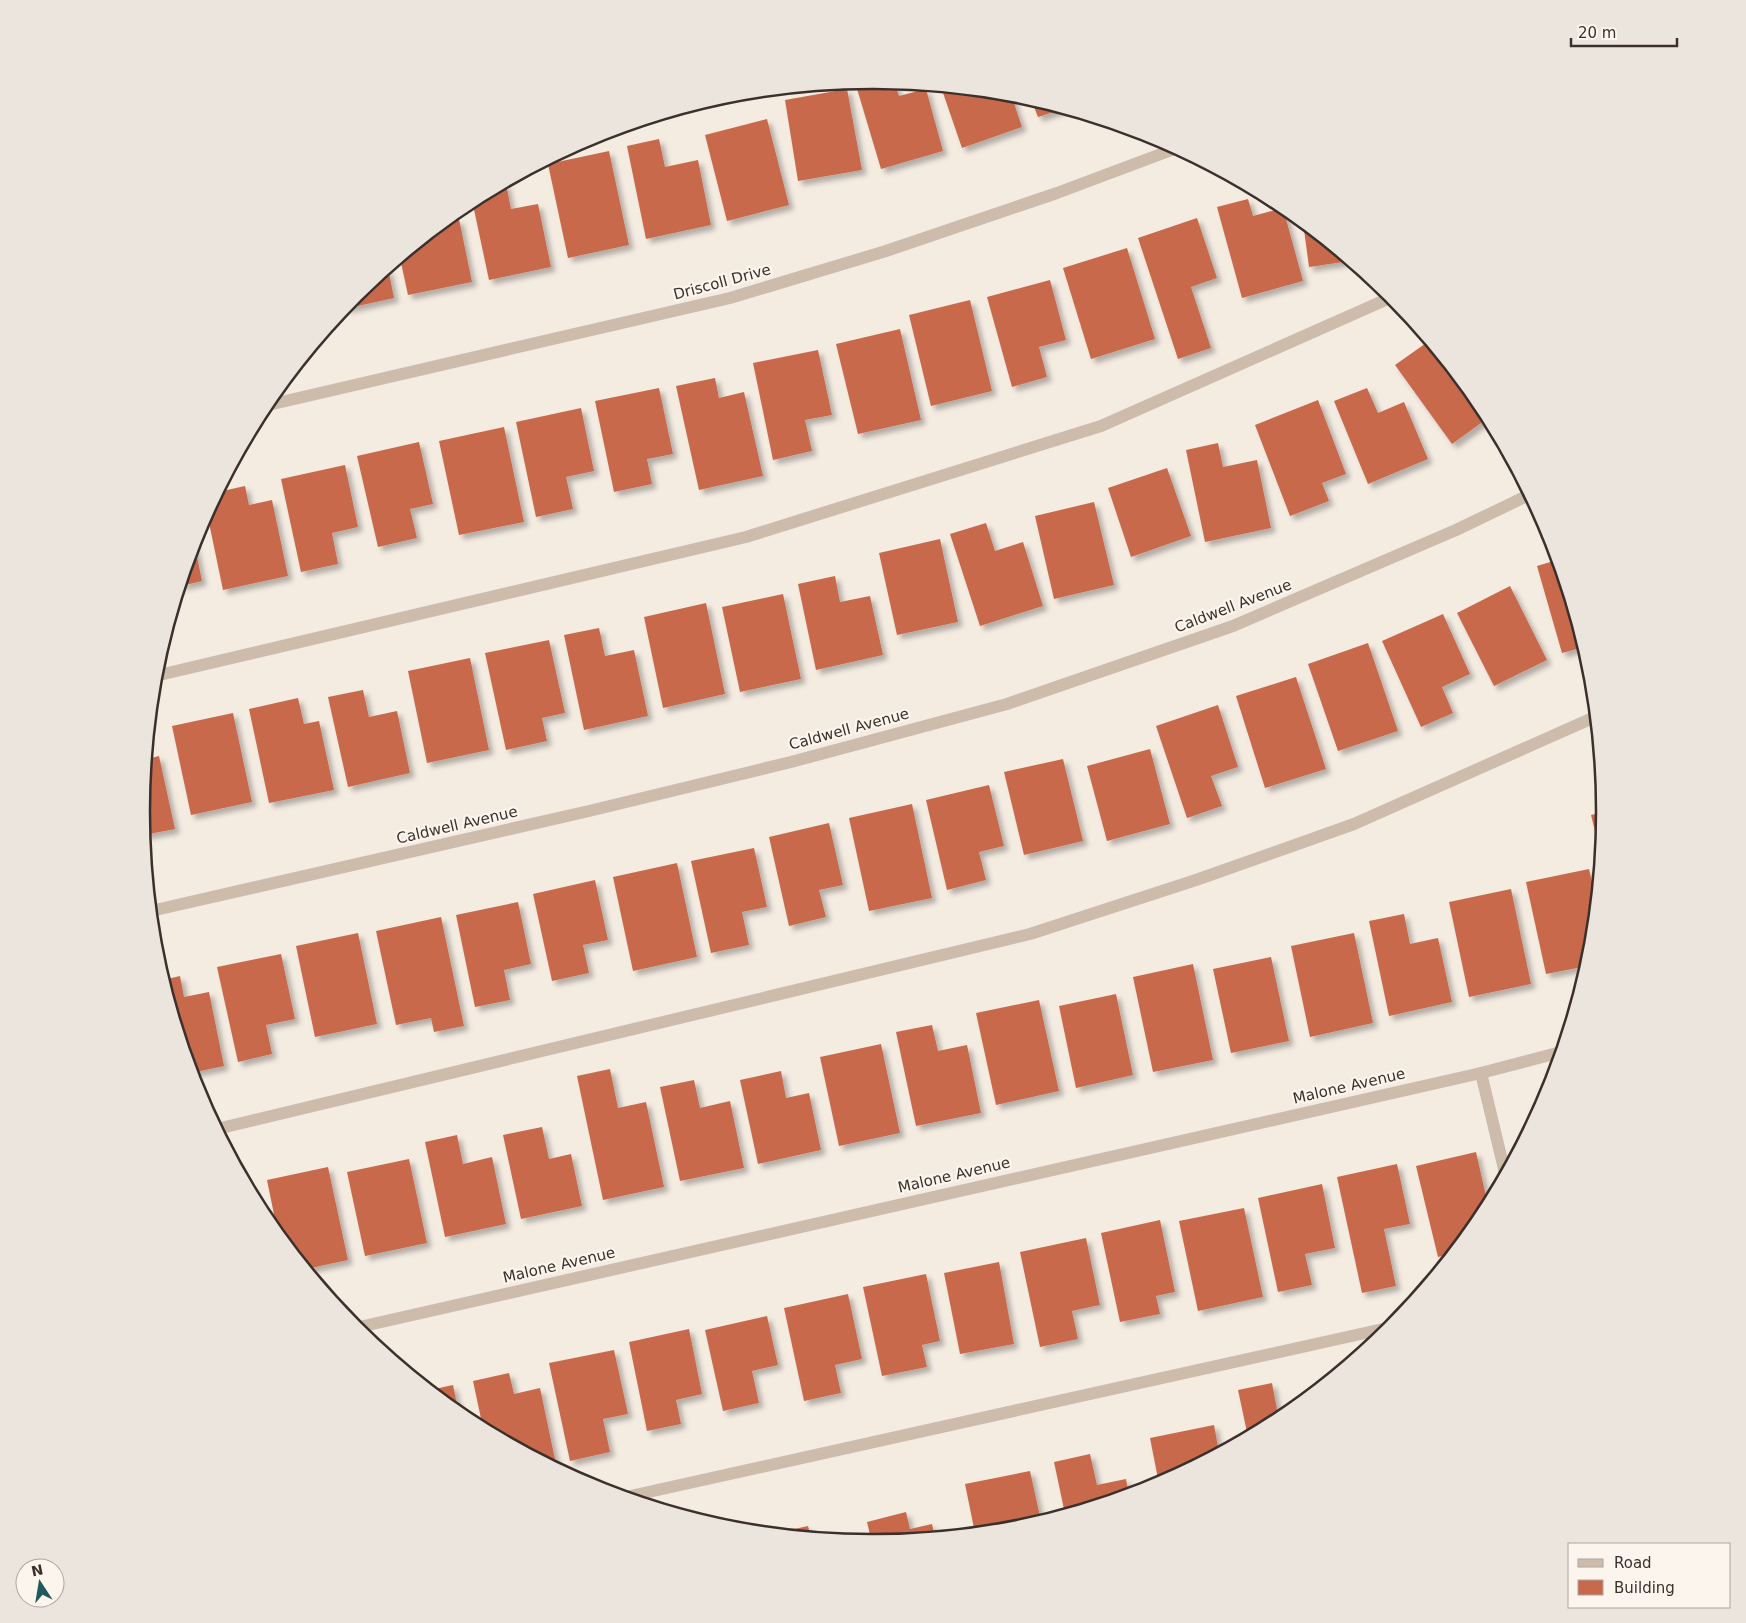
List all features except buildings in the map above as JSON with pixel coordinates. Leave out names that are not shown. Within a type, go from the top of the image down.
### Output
[{"type":"street","name":"Driscoll Drive","points":[[277,403],[730,298],[895,248],[1057,194],[1167,152]]},
{"type":"street","points":[[163,674],[746,537],[1101,426],[1384,300]]},
{"type":"street","name":"Caldwell Avenue","points":[[157,910],[589,811],[791,762],[1007,704],[1233,626],[1456,530],[1524,498]]},
{"type":"street","points":[[223,1127],[1030,934],[1196,880],[1354,824],[1590,719]]},
{"type":"street","name":"Malone Avenue","points":[[365,1326],[1481,1072],[1553,1054]]},
{"type":"street","points":[[1481,1072],[1503,1165]]},
{"type":"street","points":[[637,1495],[1376,1331]]}]
